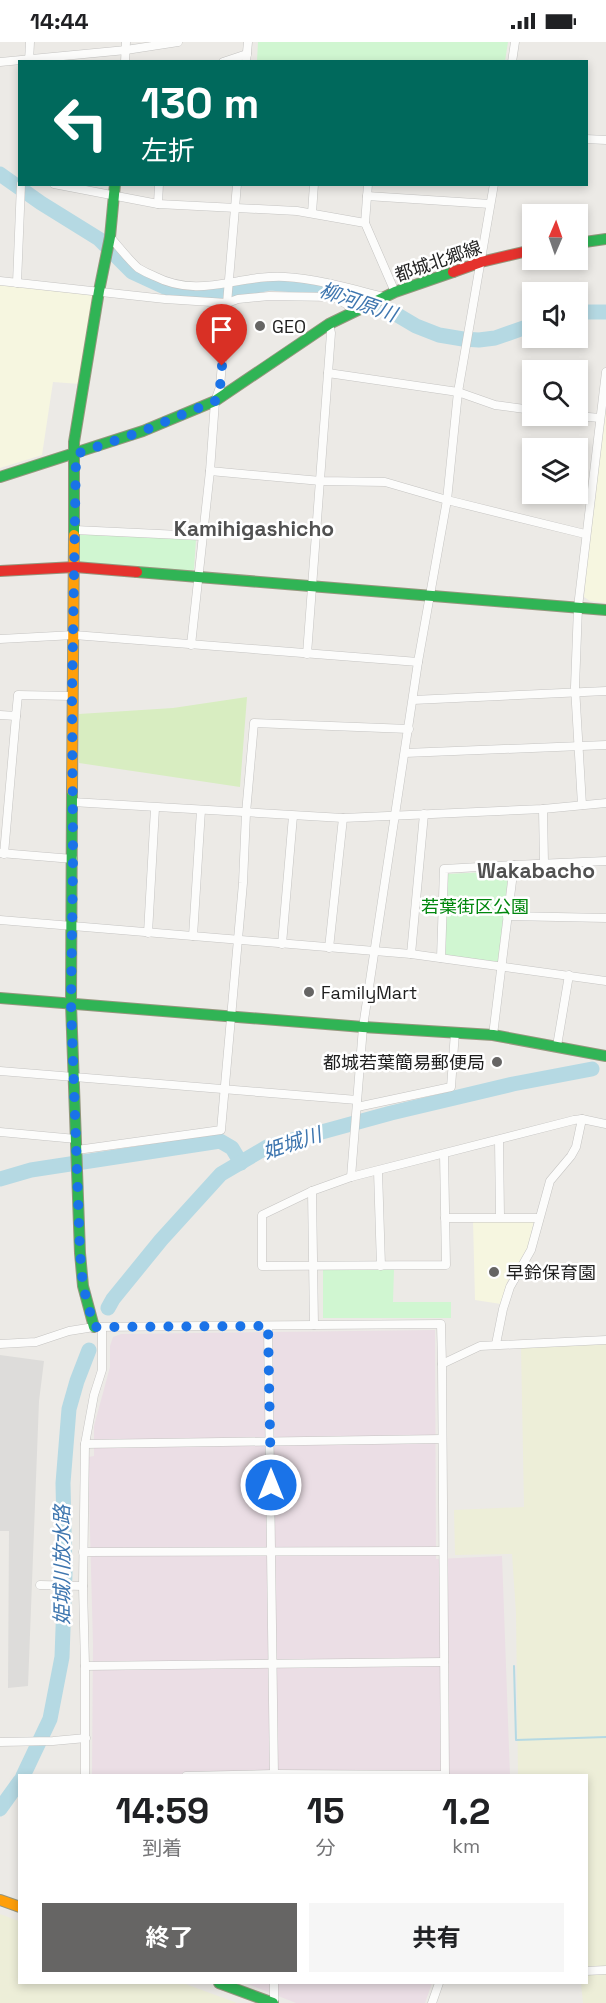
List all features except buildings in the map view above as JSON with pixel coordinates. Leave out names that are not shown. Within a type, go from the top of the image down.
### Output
[{"type":"main road","points":[[98,1328],[81,1272],[71,1004],[76,454],[74,442],[110,238],[115,186]]},
{"type":"main road","points":[[588,242],[606,239]]},
{"type":"main road","name":"都城北郷線","points":[[0,477],[143,431],[215,401],[329,324],[359,309],[395,292],[481,262],[522,252]]},
{"type":"main road","points":[[0,571],[75,567],[606,610]]},
{"type":"main road","points":[[0,998],[493,1035],[606,1056]]},
{"type":"main road","points":[[0,1900],[18,1906]]},
{"type":"main road","points":[[222,1984],[273,2003]]},
{"type":"street","points":[[30,42],[29,60],[126,46],[178,42]]},
{"type":"street","points":[[247,58],[248,42]]},
{"type":"street","points":[[512,60],[515,42]]},
{"type":"street","points":[[0,62],[18,61]]},
{"type":"street","points":[[588,139],[606,140]]},
{"type":"street","points":[[64,186],[158,204],[312,213],[365,223]]},
{"type":"street","points":[[158,204],[159,186]]},
{"type":"street","points":[[191,645],[201,536],[210,471],[215,401],[220,387],[237,186]]},
{"type":"street","points":[[312,213],[314,186]]},
{"type":"street","points":[[368,186],[365,223],[395,292]]},
{"type":"street","points":[[351,1177],[363,1027],[418,662],[447,500],[458,392],[494,186]]},
{"type":"street","points":[[17,283],[21,189]]},
{"type":"street","points":[[367,196],[490,204]]},
{"type":"street","points":[[110,238],[140,269],[182,286],[198,288],[261,278],[284,277],[313,280],[380,299]]},
{"type":"street","points":[[0,281],[227,300],[270,296],[334,297],[359,309]]},
{"type":"street","points":[[307,654],[331,333],[329,324]]},
{"type":"street","points":[[582,805],[575,692],[578,607],[606,372]]},
{"type":"street","points":[[328,373],[458,392],[495,405],[522,409]]},
{"type":"street","points":[[588,417],[600,418]]},
{"type":"street","points":[[210,471],[321,481],[385,482],[447,500],[585,534]]},
{"type":"street","points":[[75,530],[201,536]]},
{"type":"street","points":[[0,639],[74,635],[418,662]]},
{"type":"street","points":[[413,700],[606,691]]},
{"type":"street","points":[[72,696],[18,695],[2,854],[73,859]]},
{"type":"street","points":[[0,715],[16,717]]},
{"type":"street","points":[[0,1132],[77,1149],[221,1130],[243,883],[246,813],[254,723],[409,729]]},
{"type":"street","points":[[405,753],[606,745]]},
{"type":"street","points":[[0,785],[9,785]]},
{"type":"street","points":[[72,802],[343,818],[543,809],[606,803]]},
{"type":"street","points":[[148,933],[154,808]]},
{"type":"street","points":[[543,809],[544,863]]},
{"type":"street","points":[[193,936],[201,810]]},
{"type":"street","points":[[411,954],[424,814]]},
{"type":"street","points":[[282,944],[293,816]]},
{"type":"street","points":[[329,948],[343,818]]},
{"type":"street","points":[[441,958],[444,869],[606,861]]},
{"type":"street","points":[[493,1035],[514,865]]},
{"type":"street","points":[[507,916],[606,918]]},
{"type":"street","points":[[0,920],[411,954],[606,981]]},
{"type":"street","points":[[557,1046],[569,975]]},
{"type":"street","points":[[0,1071],[357,1103],[451,1087],[455,1032]]},
{"type":"street","points":[[444,1154],[446,1265],[262,1266],[262,1215],[312,1191],[351,1177],[582,1119],[606,1124]]},
{"type":"street","points":[[496,1344],[510,1287],[531,1250],[550,1181],[576,1147],[582,1119]]},
{"type":"street","points":[[499,1140],[500,1217]]},
{"type":"street","points":[[378,1171],[381,1266]]},
{"type":"street","points":[[312,1191],[314,1325]]},
{"type":"street","points":[[445,1218],[539,1218]]},
{"type":"street","points":[[0,1344],[36,1341],[69,1331],[98,1328],[441,1324],[445,1774]]},
{"type":"street","points":[[268,1326],[274,1774]]},
{"type":"street","points":[[85,1774],[83,1586],[85,1444],[93,1395],[102,1370],[98,1328]]},
{"type":"street","points":[[442,1364],[480,1346],[606,1341]]},
{"type":"street","points":[[85,1444],[442,1439]]},
{"type":"street","points":[[83,1552],[443,1551]]},
{"type":"street","points":[[40,1585],[83,1586]]},
{"type":"street","points":[[85,1666],[444,1662]]},
{"type":"street","points":[[0,1742],[86,1738]]},
{"type":"street","points":[[588,1971],[606,1970]]},
{"type":"street","points":[[273,2003],[274,1984]]},
{"type":"street","points":[[432,2003],[439,1984]]},
{"type":"shaded area","points":[[0,285],[91,294],[94,299],[80,384],[53,382],[42,455],[0,468]]},
{"type":"shaded area","points":[[606,404],[606,603],[590,601],[584,597],[589,529]]},
{"type":"shaded area","name":"早鈴保育園","points":[[473,1220],[534,1220],[528,1249],[507,1282],[501,1304],[475,1300]]},
{"type":"shaded area","points":[[435,1330],[436,1559],[502,1556],[510,1774],[92,1774],[93,1644],[88,1457],[94,1456],[94,1426],[110,1367],[110,1346],[113,1337],[121,1334]]},
{"type":"shaded area","points":[[606,1344],[606,2003],[583,2003],[581,1984],[588,1984],[588,1774],[518,1774],[516,1613],[512,1554],[455,1555],[454,1510],[524,1507],[521,1347]]},
{"type":"shaded area","points":[[0,1355],[44,1361],[39,1401],[28,1686],[8,1688],[9,1531],[0,1531]]},
{"type":"shaded area","points":[[0,1914],[18,1921],[18,1984],[186,1984],[237,2003],[0,2003]]},
{"type":"shaded area","points":[[248,1984],[432,1984],[425,2003],[296,2003]]},
{"type":"green space","points":[[258,42],[508,42],[505,60],[257,60]]},
{"type":"green space","points":[[79,534],[196,539],[194,569],[192,571],[80,562],[78,560]]},
{"type":"green space","points":[[247,697],[240,787],[79,763],[79,714],[173,708]]},
{"type":"green space","name":"若葉街区公園","points":[[509,871],[498,962],[444,955],[447,874]]},
{"type":"green space","points":[[394,1269],[393,1302],[451,1302],[451,1318],[323,1318],[323,1270]]},
{"type":"waterway","name":"柳河原川","points":[[0,174],[99,239],[132,272],[171,290],[199,294],[227,292],[270,283],[322,287],[349,294],[439,335],[479,340],[495,338],[522,329]]},
{"type":"waterway","name":"柳河原川","points":[[588,312],[606,312]]},
{"type":"waterway","name":"姫城川","points":[[108,1308],[161,1240],[221,1174],[267,1147],[391,1113],[513,1084],[592,1069]]},
{"type":"waterway","name":"姫城川","points":[[0,1179],[31,1170],[220,1141],[232,1148],[241,1163]]},
{"type":"waterway","name":"姫城川放水路","points":[[24,1774],[50,1719],[62,1657],[65,1573],[63,1483],[69,1409],[89,1350]]},
{"type":"waterway","points":[[514,1666],[516,1740],[606,1737]]},
{"type":"waterway","name":"姫城川放水路","points":[[0,1809],[18,1784]]},
{"type":"traffic: fast","points":[[74,535],[74,442],[110,237],[115,186]]},
{"type":"traffic: fast","points":[[588,242],[606,239]]},
{"type":"traffic: fast","points":[[0,477],[143,431],[215,401],[329,324],[395,292],[453,272]]},
{"type":"traffic: fast","points":[[137,572],[606,610]]},
{"type":"traffic: fast","points":[[72,791],[71,1004],[80,1253],[83,1286],[94,1327]]},
{"type":"traffic: fast","points":[[0,998],[493,1035],[606,1056]]},
{"type":"traffic: fast","points":[[222,1984],[273,2003]]},
{"type":"traffic: slow","points":[[72,791],[74,535]]},
{"type":"traffic: slow","points":[[0,1900],[18,1906]]},
{"type":"traffic: jam","points":[[453,272],[481,262],[522,252]]},
{"type":"traffic: jam","points":[[0,571],[75,567],[137,572]]},
{"type":"place","name":"GEO","points":[[260,326]]},
{"type":"place","name":"FamilyMart","points":[[309,992]]},
{"type":"place","name":"都城若葉簡易郵便局","points":[[497,1062]]},
{"type":"place","name":"早鈴保育園","points":[[494,1272]]},
{"type":"district","name":"Kamihigashicho","points":[[254,528]]},
{"type":"district","name":"Wakabacho","points":[[536,870]]},
{"type":"route","points":[[222,366],[220,387],[215,401],[143,431],[76,454],[71,1004],[80,1253],[83,1286],[94,1327],[268,1326],[271,1485]]}]
